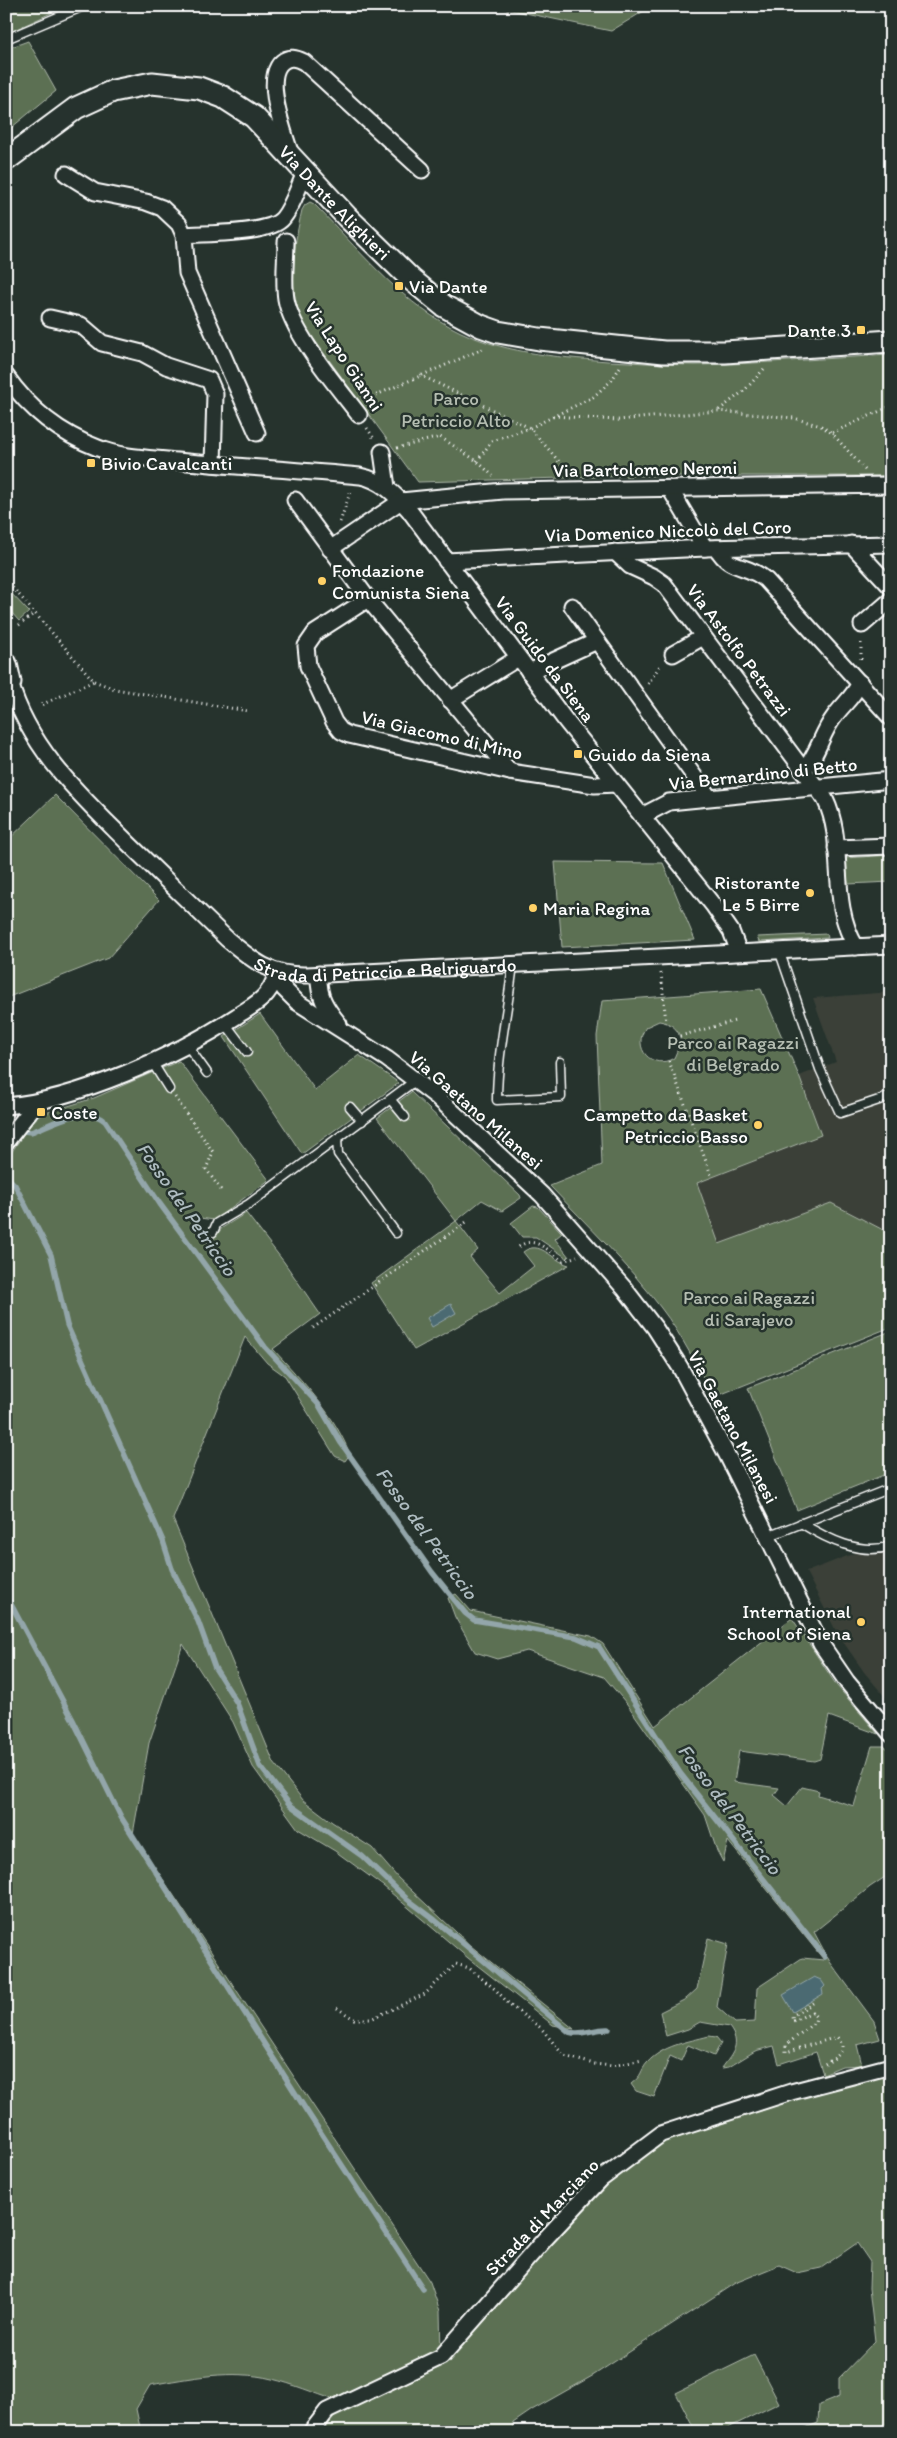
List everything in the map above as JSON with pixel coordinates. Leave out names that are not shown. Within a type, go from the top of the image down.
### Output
[{"type":"street","points":[[291,156],[281,122],[274,81],[280,64],[285,60],[295,58],[304,62],[422,170]]},
{"type":"street","name":"Via Dante Alighieri","points":[[6,160],[62,118],[88,102],[113,91],[152,83],[185,86],[223,97],[254,117],[346,217],[427,293],[457,314],[498,332],[560,342],[681,353],[771,350],[891,341]]},
{"type":"street","points":[[184,235],[256,229],[276,224],[284,217],[305,173]]},
{"type":"street","points":[[66,174],[95,192],[146,202],[162,208],[174,217],[184,235],[187,273],[257,433]]},
{"type":"street","name":"Via Lapo Gianni","points":[[286,241],[286,297],[289,308],[304,338],[355,411]]},
{"type":"street","points":[[50,318],[81,326],[102,343],[142,353],[166,366],[209,380],[215,394],[213,464]]},
{"type":"street","points":[[6,376],[28,403],[49,421],[74,437],[98,448],[118,454],[360,476],[373,479],[387,487]]},
{"type":"street","points":[[382,452],[387,487]]},
{"type":"street","name":"Via Bartolomeo Neroni","points":[[401,501],[502,491],[891,485]]},
{"type":"street","name":"Via Guido da Siena","points":[[387,487],[401,501],[518,658],[724,920],[734,936],[739,952]]},
{"type":"street","points":[[670,489],[711,548],[726,562],[753,571],[766,580],[891,718]]},
{"type":"street","points":[[295,500],[368,599],[510,772]]},
{"type":"street","points":[[330,549],[401,501]]},
{"type":"street","points":[[851,544],[891,587]]},
{"type":"street","name":"Via Domenico Niccolò del Coro","points":[[446,561],[711,548],[891,544]]},
{"type":"street","name":"Via Astolfo Petrazzi","points":[[615,552],[630,566],[654,577],[664,584],[828,806],[836,848],[842,914],[845,928],[856,947]]},
{"type":"street","name":"Via Giacomo di Mino","points":[[368,599],[315,633],[306,646],[308,666],[337,727],[349,736],[510,772],[595,785],[616,784]]},
{"type":"street","points":[[862,625],[891,600]]},
{"type":"street","points":[[572,606],[709,797]]},
{"type":"street","points":[[674,654],[703,637]]},
{"type":"street","points":[[529,672],[597,641]]},
{"type":"street","points":[[450,700],[518,658]]},
{"type":"street","name":"Strada di Petriccio e Belriguardo","points":[[8,674],[16,702],[32,733],[69,784],[227,939],[254,960],[276,972],[297,975],[891,945]]},
{"type":"street","points":[[803,771],[812,762],[834,717],[852,698],[860,683]]},
{"type":"street","name":"Via Bernardino di Betto","points":[[642,816],[664,804],[709,797],[891,780]]},
{"type":"street","points":[[836,848],[891,846]]},
{"type":"street","points":[[6,1106],[36,1102],[86,1088],[152,1062],[187,1045],[225,1023],[266,995],[276,972]]},
{"type":"street","name":"Via Gaetano Milanesi","points":[[276,972],[284,989],[297,1002],[344,1031],[416,1080],[501,1155],[542,1195],[590,1247],[641,1309],[669,1350],[727,1455],[821,1644],[847,1682],[891,1734]]},
{"type":"street","name":"Via Gaetano Milanesi","points":[[319,974],[318,989],[322,1000],[344,1031]]},
{"type":"street","points":[[6,1142],[36,1102]]},
{"type":"street","name":"Strada di Marciano","points":[[311,2432],[327,2411],[441,2357],[545,2239],[601,2179],[661,2134],[791,2092],[891,2066]]},
{"type":"lane","points":[[6,39],[84,6]]},
{"type":"lane","points":[[779,950],[820,1068],[840,1113],[891,1096]]},
{"type":"lane","points":[[513,964],[504,1036],[498,1061],[497,1100],[561,1097],[560,1062]]},
{"type":"lane","points":[[225,1023],[247,1052]]},
{"type":"lane","points":[[187,1045],[207,1073]]},
{"type":"lane","points":[[152,1062],[169,1088]]},
{"type":"lane","points":[[213,1232],[217,1223],[249,1204],[292,1169],[337,1139],[416,1080]]},
{"type":"lane","points":[[391,1100],[405,1117]]},
{"type":"lane","points":[[350,1107],[362,1121]]},
{"type":"lane","points":[[337,1139],[338,1154],[396,1233]]},
{"type":"lane","points":[[768,1537],[891,1488]]},
{"type":"lane","points":[[801,1523],[827,1538],[854,1547],[878,1549],[891,1546]]},
{"type":"path","points":[[355,411],[420,375],[488,347]]},
{"type":"path","points":[[478,461],[492,441],[530,428],[593,397],[612,380],[624,360]]},
{"type":"path","points":[[718,411],[744,391],[766,367]]},
{"type":"path","points":[[420,375],[530,428],[584,490]]},
{"type":"path","points":[[832,433],[891,406]]},
{"type":"path","name":"Via Lapo Gianni","points":[[355,411],[382,452]]},
{"type":"path","points":[[553,416],[618,420],[718,411],[794,418],[821,426],[832,433],[867,472],[872,485]]},
{"type":"path","points":[[382,452],[440,437],[478,461],[488,470],[502,491]]},
{"type":"path","points":[[330,549],[352,488]]},
{"type":"path","points":[[6,580],[94,681],[115,689],[248,711]]},
{"type":"path","points":[[19,625],[35,613]]},
{"type":"path","points":[[860,683],[862,625]]},
{"type":"path","points":[[641,702],[649,681],[662,664],[674,654]]},
{"type":"path","points":[[41,705],[94,681]]},
{"type":"path","points":[[661,970],[666,1022]]},
{"type":"path","points":[[680,1036],[735,1022]]},
{"type":"path","points":[[669,1061],[711,1175]]},
{"type":"path","points":[[169,1088],[213,1152],[206,1169],[221,1190]]},
{"type":"path","points":[[313,1328],[468,1221]]},
{"type":"path","points":[[519,1247],[529,1242],[539,1244],[566,1262],[590,1247]]},
{"type":"path","points":[[337,2008],[354,2019],[371,2019],[425,1994],[456,1964],[469,1968],[496,1990],[511,2006],[541,2028],[564,2056],[594,2064],[612,2066],[642,2060]]},
{"type":"path","points":[[813,2003],[792,2016],[793,2020],[796,2020],[812,2012],[816,2017],[815,2022],[786,2045],[786,2052],[837,2036],[842,2042],[843,2049],[839,2056],[823,2065]]},
{"type":"shaded area","points":[[891,992],[891,1234],[831,1203],[719,1245],[697,1183],[821,1135],[799,1076],[836,1062],[813,998]]},
{"type":"shaded area","name":"International School of Siena","points":[[891,1539],[891,1704],[864,1672],[837,1633],[806,1572]]},
{"type":"green space","points":[[6,6],[66,6],[6,34]]},
{"type":"green space","points":[[492,6],[652,6],[611,31]]},
{"type":"green space","points":[[28,41],[56,91],[6,132],[6,49]]},
{"type":"green space","name":"Parco Petriccio Alto","points":[[310,202],[378,271],[413,302],[451,327],[488,343],[568,358],[684,365],[891,355],[891,476],[636,476],[418,482],[305,327],[299,313],[293,284],[294,255],[302,210]]},
{"type":"green space","points":[[8,590],[29,612],[19,621],[11,612]]},
{"type":"green space","points":[[55,795],[159,900],[108,958],[6,998],[6,842]]},
{"type":"green space","points":[[891,855],[891,882],[848,884],[845,858]]},
{"type":"green space","points":[[555,862],[663,863],[695,940],[562,947]]},
{"type":"green space","points":[[827,934],[828,938],[759,942],[757,937]]},
{"type":"green space","points":[[761,989],[799,1076],[821,1135],[697,1183],[719,1244],[831,1203],[891,1234],[891,1327],[714,1397],[669,1318],[621,1261],[550,1186],[602,1165],[597,1036],[602,1001]],"holes":[[[659,1021],[677,1030],[681,1042],[674,1058],[658,1062],[646,1055],[642,1049],[642,1035],[646,1027]]]},
{"type":"green space","points":[[260,1014],[315,1090],[359,1055],[399,1083],[302,1154],[224,1037]]},
{"type":"green space","points":[[179,1061],[269,1180],[214,1220],[200,1218],[199,1230],[209,1245],[222,1228],[246,1213],[284,1262],[320,1314],[273,1349],[326,1411],[350,1454],[345,1461],[335,1456],[285,1376],[267,1363],[245,1337],[173,1519],[274,1763],[303,1800],[372,1848],[398,1878],[471,1946],[574,2029],[553,2025],[468,1958],[383,1886],[335,1851],[298,1829],[253,1767],[233,1722],[183,1644],[149,1743],[133,1834],[430,2282],[440,2311],[441,2356],[545,2239],[661,2134],[891,2066],[891,2432],[795,2432],[818,2423],[819,2405],[839,2397],[839,2378],[875,2341],[869,2288],[870,2262],[857,2243],[821,2268],[797,2273],[779,2265],[735,2283],[594,2375],[532,2410],[513,2423],[512,2432],[440,2432],[430,2424],[422,2432],[322,2432],[339,2412],[335,2400],[272,2379],[257,2376],[226,2375],[196,2377],[150,2385],[136,2409],[141,2432],[6,2432],[6,1161],[31,1122],[42,1114],[94,1098]]},
{"type":"green space","points":[[411,1092],[521,1198],[502,1211],[482,1200],[456,1221],[377,1118]]},
{"type":"green space","points":[[533,1206],[538,1207],[562,1233],[555,1239],[569,1257],[567,1258],[536,1237],[522,1237],[511,1223]]},
{"type":"green space","points":[[456,1221],[478,1250],[470,1257],[500,1293],[534,1266],[523,1252],[529,1249],[540,1249],[569,1265],[414,1350],[371,1283]]},
{"type":"green space","points":[[891,1331],[891,1472],[797,1510],[748,1388]]},
{"type":"green space","points":[[456,1594],[471,1611],[591,1636],[603,1644],[655,1726],[792,1618],[837,1686],[878,1734],[829,1716],[820,1759],[814,1761],[739,1751],[734,1782],[779,1788],[774,1795],[787,1806],[802,1787],[819,1791],[818,1795],[854,1806],[872,1746],[884,1746],[891,1752],[891,1873],[870,1887],[814,1932],[830,1962],[874,2021],[880,2039],[857,2045],[862,2065],[842,2066],[823,2074],[816,2052],[779,2064],[774,2046],[755,2051],[729,2067],[722,2068],[732,2053],[735,2043],[735,2038],[729,2027],[700,2022],[688,2029],[666,2036],[660,2012],[686,1999],[697,1989],[708,1938],[728,1944],[717,2007],[735,2023],[755,2022],[757,1988],[802,1958],[824,1960],[728,1841],[723,1862],[717,1851],[705,1815],[627,1704],[604,1677],[527,1651],[497,1659],[475,1652],[455,1617],[448,1598]]},
{"type":"green space","points":[[709,2036],[716,2037],[721,2043],[714,2056],[688,2045],[681,2061],[670,2056],[654,2097],[636,2091],[631,2084],[638,2078],[647,2063],[660,2052],[676,2045]]},
{"type":"green space","points":[[754,2355],[779,2403],[720,2432],[696,2432],[676,2393]]},
{"type":"water","points":[[451,1304],[456,1313],[432,1327],[427,1318]]},
{"type":"water","points":[[814,1977],[821,1980],[825,1986],[822,1989],[823,1994],[793,2012],[783,1995]]},
{"type":"waterway","name":"Fosso del Petriccio","points":[[24,1131],[31,1132],[68,1117],[78,1115],[88,1114],[97,1116],[105,1121],[160,1204],[265,1347],[319,1405],[341,1443],[432,1572],[465,1613],[474,1620],[576,1637],[599,1647],[680,1773],[825,1957]]},
{"type":"waterway","points":[[6,1176],[15,1185],[51,1255],[67,1325],[163,1541],[172,1569],[198,1621],[215,1668],[237,1703],[260,1766],[290,1805],[362,1856],[407,1899],[435,1920],[569,2032],[579,2033],[609,2029]]},
{"type":"waterway","points":[[6,1595],[73,1720],[121,1817],[306,2110],[423,2289]]},
{"type":"place","name":"Via Dante","points":[[399,286]]},
{"type":"place","name":"Dante 3","points":[[861,330]]},
{"type":"place","name":"Bivio Cavalcanti","points":[[91,463]]},
{"type":"place","name":"Fondazione Comunista Siena","points":[[322,581]]},
{"type":"place","name":"Guido da Siena","points":[[578,754]]},
{"type":"place","name":"Ristorante Le 5 Birre","points":[[810,893]]},
{"type":"place","name":"Maria Regina","points":[[533,908]]},
{"type":"place","name":"Coste","points":[[41,1112]]},
{"type":"place","name":"Campetto da Basket Petriccio Basso","points":[[758,1125]]},
{"type":"place","name":"International School of Siena","points":[[861,1622]]},
{"type":"park label","name":"Parco ai Ragazzi di Belgrado","points":[[733,1053]]},
{"type":"park label","name":"Parco ai Ragazzi di Sarajevo","points":[[749,1308]]}]
